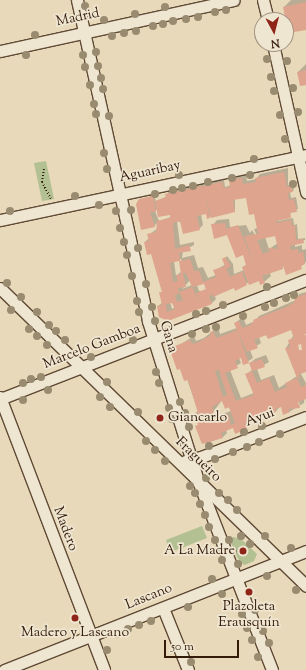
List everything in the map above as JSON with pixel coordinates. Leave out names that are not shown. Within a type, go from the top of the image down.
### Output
[{"type":"street","name":"Gana","points":[[77,0],[119,194],[153,339],[198,481],[272,670]]},
{"type":"street","name":"Madrid","points":[[0,51],[232,0]]},
{"type":"street","points":[[263,0],[266,12]]},
{"type":"street","points":[[275,52],[302,155],[306,192]]},
{"type":"street","name":"Aguaribay","points":[[0,220],[302,155]]},
{"type":"street","name":"Marcelo Gamboa","points":[[0,399],[306,280]]},
{"type":"street","name":"Fragueiro","points":[[0,288],[306,586]]},
{"type":"street","name":"Madero","points":[[0,399],[104,670]]},
{"type":"street","name":"Ayui","points":[[179,462],[192,460],[306,416]]},
{"type":"street","name":"Lascano","points":[[4,670],[20,667],[90,636],[306,551]]},
{"type":"street","points":[[163,608],[188,670]]},
{"type":"path","points":[[44,169],[42,182],[50,195],[53,208]]},
{"type":"green space","points":[[46,161],[54,199],[42,201],[34,163]]},
{"type":"green space","points":[[202,526],[207,538],[171,552],[166,540]]},
{"type":"green space","points":[[233,537],[241,539],[257,554],[254,561],[245,565],[240,563],[231,543]]},
{"type":"building","points":[[306,2],[306,30],[294,32],[294,12],[284,12],[283,7]]},
{"type":"building","points":[[306,70],[306,85],[300,86],[297,72]]},
{"type":"building","points":[[284,172],[287,187],[291,186],[293,192],[288,193],[289,200],[294,199],[297,212],[290,213],[291,218],[276,221],[276,223],[291,220],[292,226],[295,225],[296,240],[303,239],[304,243],[290,246],[291,250],[298,249],[298,253],[303,252],[305,264],[301,266],[302,269],[286,275],[282,262],[283,269],[262,276],[265,283],[260,285],[259,281],[249,285],[242,267],[246,265],[243,255],[236,258],[227,235],[214,239],[211,224],[225,223],[226,229],[238,225],[254,264],[244,236],[258,234],[254,214],[249,215],[246,198],[233,200],[235,212],[211,218],[205,193],[210,218],[207,219],[206,214],[197,216],[200,230],[183,234],[180,221],[173,223],[175,249],[189,245],[191,251],[179,253],[180,261],[190,259],[194,271],[199,271],[203,282],[216,277],[213,270],[225,266],[222,259],[225,257],[231,266],[226,269],[230,277],[242,272],[247,285],[235,291],[234,288],[213,297],[212,294],[209,296],[212,304],[168,321],[159,317],[157,306],[162,305],[159,292],[162,292],[151,254],[147,255],[144,242],[149,241],[147,234],[156,232],[157,221],[170,218],[170,215],[158,217],[155,201],[166,197],[165,194],[222,182],[224,188],[230,187],[229,180],[242,178],[243,184],[256,182],[255,178]],"holes":[[[275,236],[278,249],[268,248],[270,251],[263,254],[257,240]],[[179,261],[181,274],[176,275],[178,281],[173,282],[170,263]],[[183,273],[186,273],[192,287],[179,292],[178,288],[186,287]],[[204,284],[206,289],[196,293],[200,303],[192,287]],[[180,293],[183,300],[177,302],[175,295]],[[172,303],[175,309],[167,312],[166,304]]]},
{"type":"building","points":[[153,196],[156,212],[150,212],[155,227],[141,230],[136,204],[139,199]]},
{"type":"building","points":[[306,294],[306,334],[303,335],[306,335],[306,372],[299,374],[300,377],[297,378],[285,348],[290,347],[288,340],[294,338],[291,330],[268,339],[266,335],[254,340],[258,348],[247,352],[234,323],[239,321],[242,328],[249,326],[254,322],[253,320],[295,302],[294,298]],"holes":[[[301,344],[302,350],[299,350],[298,345]]]},
{"type":"building","points":[[237,330],[249,363],[243,365],[241,358],[235,361],[238,368],[225,373],[236,401],[254,395],[245,374],[252,371],[257,383],[269,378],[275,392],[287,387],[285,383],[297,378],[301,387],[306,385],[306,399],[298,402],[300,408],[288,409],[290,412],[283,415],[281,407],[275,409],[276,412],[245,423],[247,429],[235,434],[233,428],[221,433],[223,438],[202,444],[195,426],[198,425],[196,418],[193,420],[191,415],[198,413],[188,380],[184,381],[180,369],[177,370],[171,353],[175,346],[190,340],[192,344],[199,342],[211,335],[210,332],[213,331],[216,338]],"holes":[[[219,370],[227,395],[223,397],[215,371]],[[222,401],[225,409],[229,407],[235,423],[231,425],[228,414],[210,421],[208,415],[214,412],[212,407]]]},
{"type":"building","points":[[262,359],[265,367],[252,371],[249,363]]},
{"type":"place","name":"Giancarlo","points":[[160,418]]},
{"type":"place","name":"A La Madre","points":[[243,551]]},
{"type":"place","name":"Plazoleta Erausquín","points":[[249,592]]},
{"type":"place","name":"Madero y Lascano","points":[[75,618]]}]
